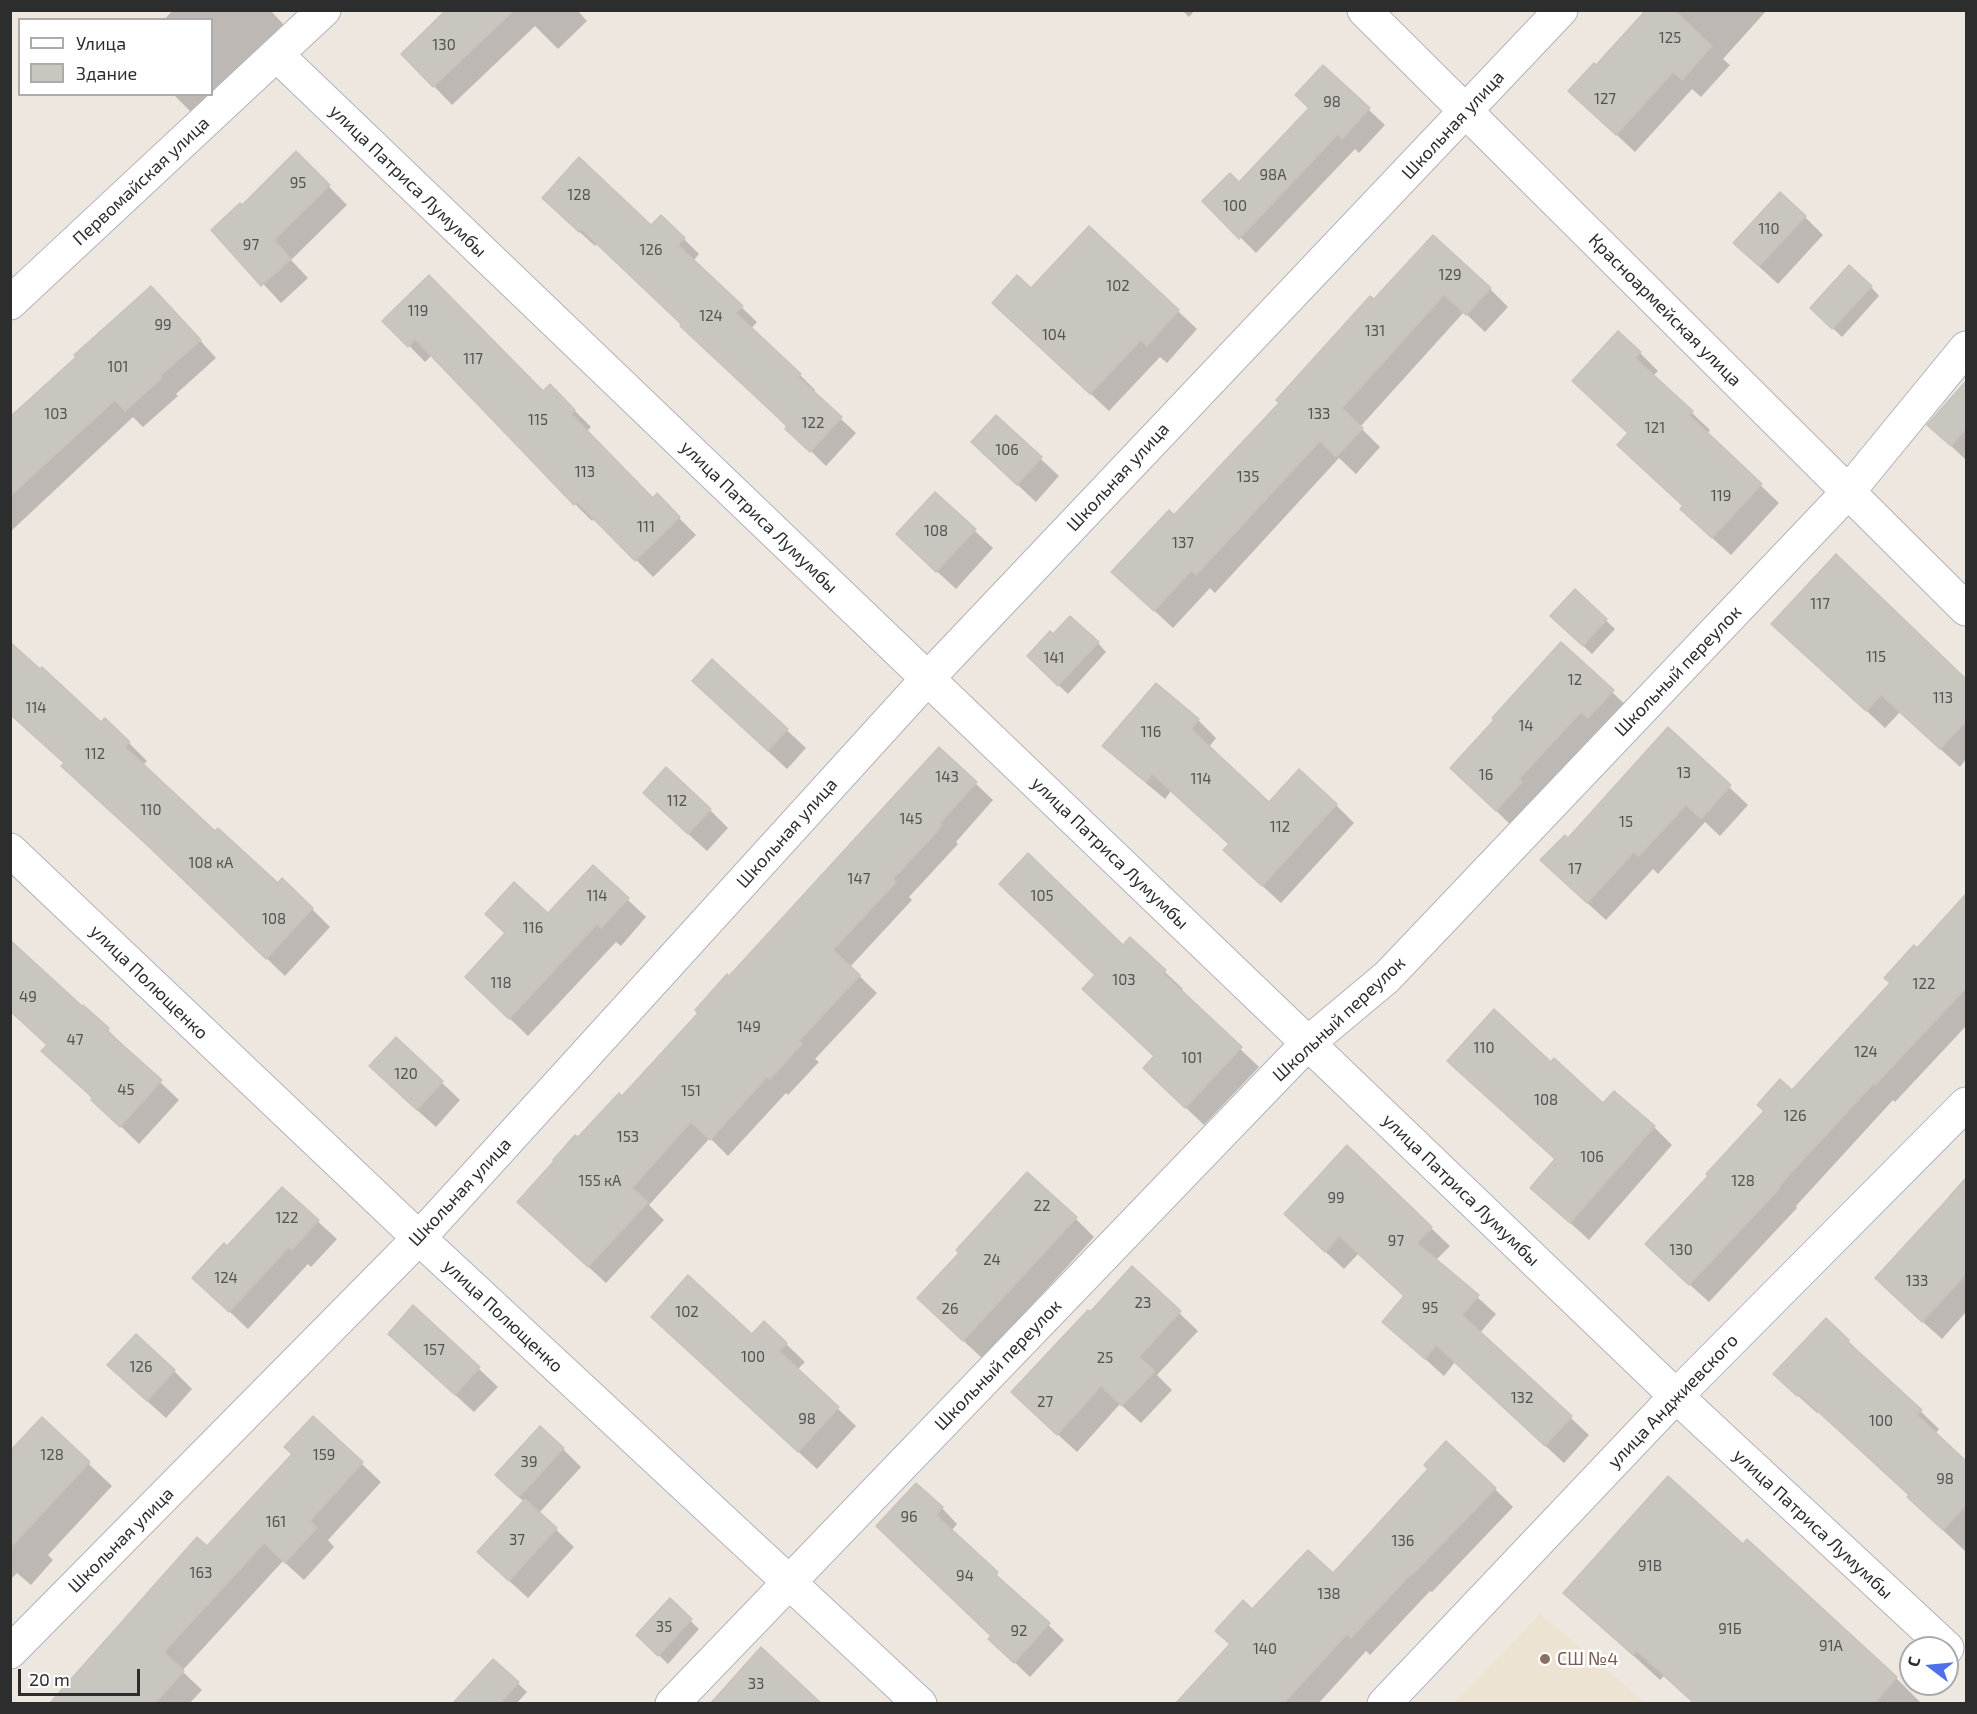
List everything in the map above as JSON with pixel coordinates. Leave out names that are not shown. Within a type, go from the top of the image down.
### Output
[{"type":"street","name":"Первомайская улица","points":[[10,303],[324,10]]},
{"type":"street","name":"Красноармейская улица","points":[[1364,10],[1966,609]]},
{"type":"street","name":"Школьная улица","points":[[10,1652],[419,1238],[928,678],[1561,10]]},
{"type":"street","name":"улица Патриса Лумумбы","points":[[277,55],[1676,1396],[1934,1636]]},
{"type":"street","name":"Школьный переулок","points":[[672,1704],[1308,1043],[1387,977],[1848,492],[1966,348]]},
{"type":"street","name":"улица Полющенко","points":[[10,850],[419,1238],[920,1704]]},
{"type":"street","name":"улица Анджиевского","points":[[1384,1704],[1676,1396],[1966,1104]]},
{"type":"shaded area","name":"СШ №4","points":[[1540,1614],[1646,1703],[1454,1703]]},
{"type":"building","points":[[446,10],[514,10],[433,87],[401,54]]},
{"type":"building","points":[[1646,10],[1674,10],[1712,46],[1682,80],[1673,72],[1616,135],[1568,91],[1594,63],[1596,65]]},
{"type":"building","points":[[1323,65],[1370,108],[1342,139],[1338,134],[1239,239],[1202,201],[1230,173],[1239,182],[1309,108],[1295,95]]},
{"type":"building","points":[[296,151],[330,185],[274,240],[291,259],[261,286],[211,230],[240,203],[242,205]]},
{"type":"building","points":[[579,157],[651,225],[661,215],[685,238],[678,245],[743,306],[736,313],[801,374],[798,377],[842,417],[810,452],[785,429],[787,426],[581,229],[579,232],[542,198]]},
{"type":"building","points":[[1780,192],[1806,216],[1759,266],[1733,243]]},
{"type":"building","points":[[1089,226],[1179,310],[1147,346],[1141,340],[1090,394],[992,303],[1017,275],[1031,288]]},
{"type":"building","points":[[1433,235],[1491,288],[1466,315],[1444,295],[1342,408],[1363,428],[1336,457],[1320,441],[1196,575],[1191,571],[1154,611],[1111,572],[1169,510],[1174,515],[1279,403],[1276,400],[1370,296],[1374,299]]},
{"type":"building","points":[[1849,265],[1872,286],[1832,329],[1810,308]]},
{"type":"building","points":[[429,275],[543,391],[550,384],[575,410],[571,414],[653,498],[657,493],[680,517],[635,561],[577,502],[574,505],[415,339],[408,347],[382,321]]},
{"type":"building","points":[[151,286],[201,340],[125,411],[115,400],[10,496],[10,417],[76,357],[74,355]]},
{"type":"building","points":[[1618,331],[1641,352],[1635,358],[1693,411],[1689,415],[1762,484],[1712,538],[1680,509],[1683,506],[1617,445],[1628,433],[1572,381]]},
{"type":"building","points":[[1966,381],[1966,429],[1951,446],[1927,425]]},
{"type":"building","points":[[996,415],[1042,457],[1017,485],[971,442]]},
{"type":"building","points":[[935,492],[976,529],[936,572],[896,534]]},
{"type":"building","points":[[1836,554],[1966,679],[1966,721],[1940,749],[1881,695],[1866,711],[1771,624]]},
{"type":"building","points":[[1575,589],[1607,619],[1583,646],[1550,616]]},
{"type":"building","points":[[1070,616],[1099,642],[1058,686],[1027,656],[1050,631],[1053,634]]},
{"type":"building","points":[[10,642],[40,669],[42,667],[101,722],[105,718],[130,742],[125,747],[215,831],[218,828],[278,883],[282,878],[313,908],[266,959],[61,766],[64,763],[10,714]]},
{"type":"building","points":[[1561,642],[1614,690],[1588,718],[1581,712],[1519,779],[1522,782],[1496,811],[1450,768]]},
{"type":"building","points":[[712,659],[788,729],[768,751],[692,681]]},
{"type":"building","points":[[1156,683],[1199,719],[1191,729],[1269,802],[1299,769],[1337,804],[1262,886],[1223,850],[1229,844],[1152,774],[1146,782],[1102,746]]},
{"type":"building","points":[[1668,727],[1731,785],[1701,819],[1686,805],[1639,856],[1634,852],[1587,903],[1540,860],[1565,835],[1568,838]]},
{"type":"building","points":[[939,747],[977,782],[940,823],[942,826],[893,879],[896,882],[833,950],[860,975],[799,1041],[802,1044],[770,1079],[767,1077],[710,1140],[691,1122],[632,1188],[648,1202],[588,1267],[517,1202],[575,1135],[578,1137],[619,1093],[622,1096],[698,1013],[695,1010],[727,974],[729,976]]},
{"type":"building","points":[[666,767],[711,809],[688,834],[643,793]]},
{"type":"building","points":[[1028,853],[1123,945],[1130,937],[1166,970],[1163,973],[1242,1047],[1185,1108],[1143,1068],[1154,1056],[1082,989],[1095,975],[999,884]]},
{"type":"building","points":[[593,865],[629,898],[601,928],[597,924],[509,1019],[465,977],[505,933],[485,914],[514,882],[548,913]]},
{"type":"building","points":[[1966,894],[1966,988],[1875,1085],[1874,1083],[1689,1285],[1645,1244],[1764,1111],[1757,1105],[1780,1079],[1792,1090],[1890,983],[1884,978],[1914,945],[1917,948]]},
{"type":"building","points":[[10,940],[109,1028],[107,1031],[162,1080],[120,1127],[91,1100],[93,1098],[41,1051],[47,1045],[10,1011]]},
{"type":"building","points":[[1494,1009],[1551,1062],[1554,1058],[1603,1103],[1614,1091],[1655,1126],[1570,1223],[1530,1188],[1555,1159],[1447,1061]]},
{"type":"building","points":[[396,1037],[443,1081],[417,1110],[369,1066]]},
{"type":"building","points":[[1347,1145],[1432,1227],[1417,1243],[1479,1295],[1462,1315],[1572,1416],[1545,1446],[1436,1345],[1425,1359],[1382,1322],[1404,1296],[1339,1236],[1325,1252],[1284,1214]]},
{"type":"building","points":[[1027,1172],[1077,1217],[963,1341],[917,1298],[959,1253],[956,1250]]},
{"type":"building","points":[[1966,1179],[1966,1274],[1922,1322],[1875,1278]]},
{"type":"building","points":[[282,1187],[319,1220],[292,1250],[289,1247],[229,1312],[192,1278],[224,1243],[227,1246]]},
{"type":"building","points":[[1132,1266],[1181,1311],[1139,1357],[1155,1371],[1122,1406],[1101,1386],[1057,1435],[1011,1392]]},
{"type":"building","points":[[688,1275],[752,1334],[764,1321],[787,1343],[779,1351],[839,1407],[798,1452],[651,1317]]},
{"type":"building","points":[[413,1305],[480,1367],[455,1395],[388,1334]]},
{"type":"building","points":[[1826,1318],[1849,1340],[1848,1342],[1922,1410],[1917,1415],[1966,1461],[1966,1505],[1943,1530],[1907,1497],[1909,1495],[1799,1394],[1797,1396],[1773,1374]]},
{"type":"building","points":[[136,1334],[175,1370],[147,1401],[107,1365]]},
{"type":"building","points":[[313,1416],[363,1462],[310,1521],[317,1528],[285,1563],[264,1543],[164,1652],[184,1671],[154,1704],[49,1704],[197,1537],[207,1546],[292,1454],[284,1447]]},
{"type":"building","points":[[42,1417],[90,1462],[10,1548],[10,1451]]},
{"type":"building","points":[[540,1426],[564,1448],[519,1497],[495,1475]]},
{"type":"building","points":[[1446,1441],[1496,1488],[1351,1638],[1347,1634],[1283,1704],[1175,1704],[1230,1644],[1215,1631],[1243,1600],[1252,1609],[1308,1550],[1333,1573],[1428,1469],[1424,1465]]},
{"type":"building","points":[[1668,1476],[1743,1544],[1747,1539],[1897,1677],[1874,1704],[1695,1704],[1637,1651],[1633,1655],[1563,1593]]},
{"type":"building","points":[[916,1483],[943,1507],[936,1515],[998,1572],[996,1575],[1050,1623],[1014,1663],[988,1639],[991,1636],[876,1526]]},
{"type":"building","points":[[525,1499],[557,1528],[509,1581],[477,1552]]},
{"type":"building","points":[[670,1598],[692,1619],[658,1656],[636,1635]]},
{"type":"building","points":[[761,1647],[822,1704],[710,1704]]},
{"type":"building","points":[[493,1659],[519,1682],[500,1704],[452,1704]]},
{"type":"place","name":"СШ №4","points":[[1545,1659]]}]
